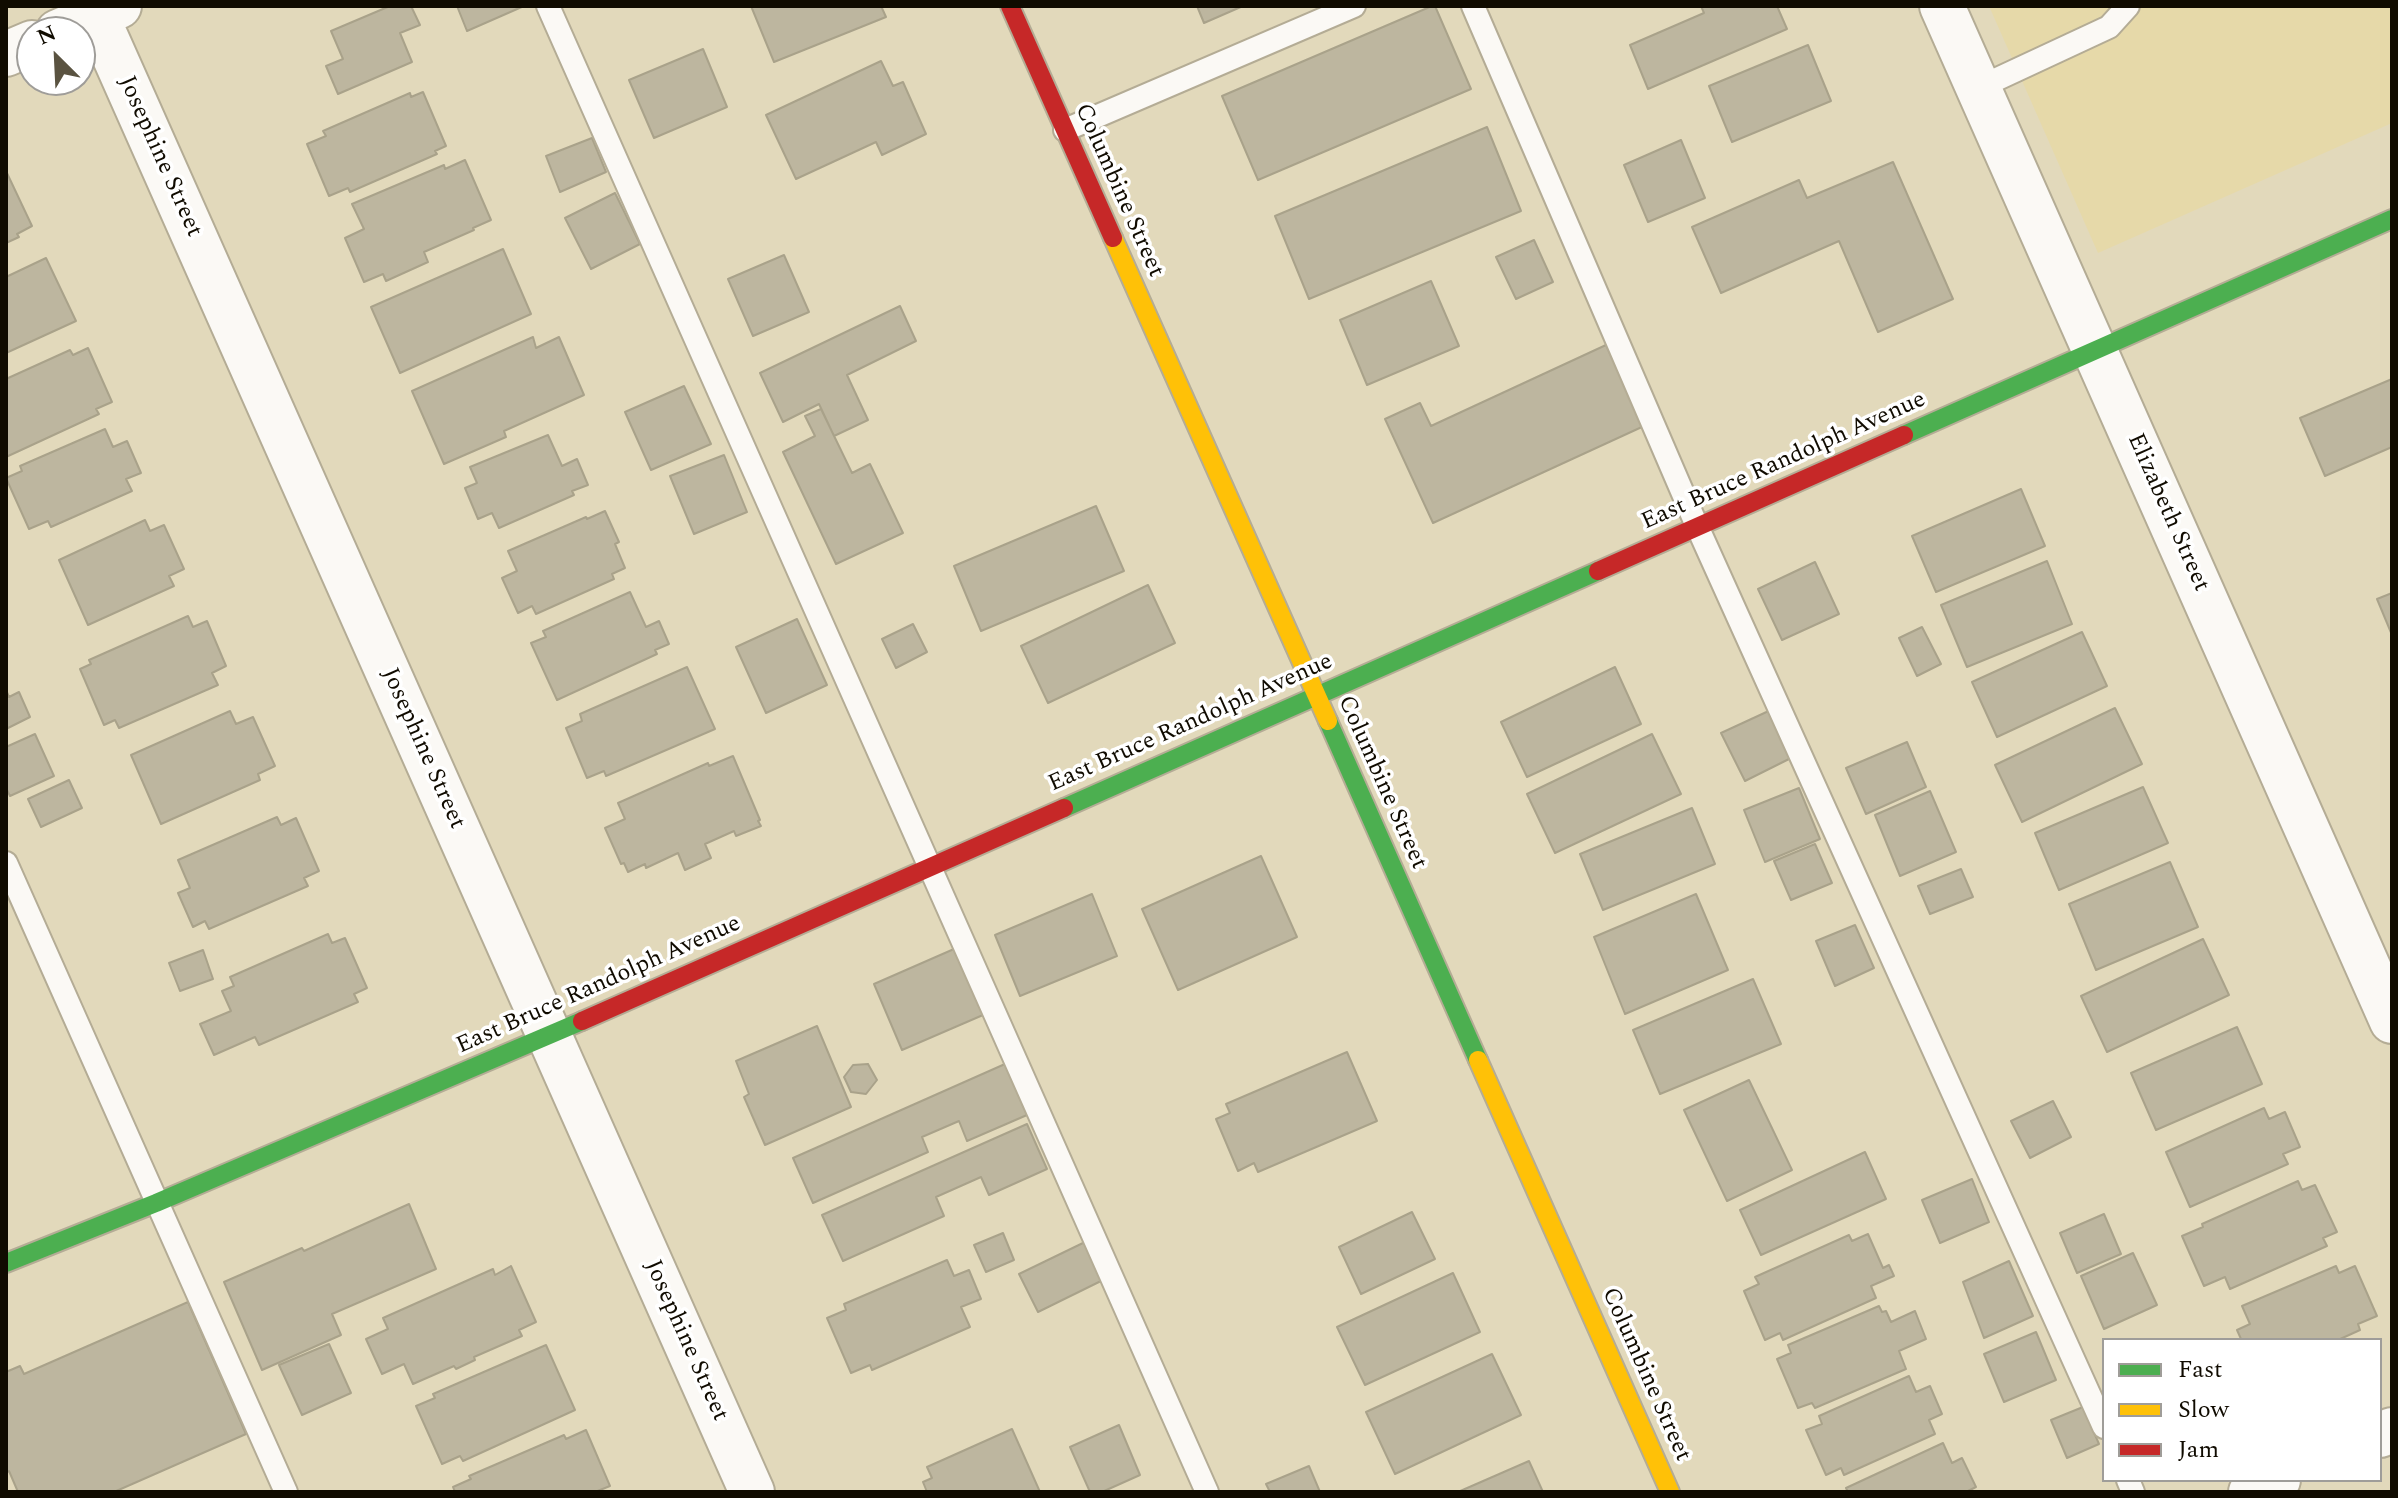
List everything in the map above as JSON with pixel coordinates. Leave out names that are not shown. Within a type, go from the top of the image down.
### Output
[{"type":"street","name":"Columbine Street","points":[[1010,6],[1670,1492]]},
{"type":"street","name":"Elizabeth Street","points":[[1942,6],[2392,1021]]},
{"type":"street","name":"Josephine Street","points":[[91,15],[752,1492]]},
{"type":"street","name":"East Bruce Randolph Avenue","points":[[6,1263],[156,1203],[549,1036],[2392,219]]},
{"type":"street","points":[[2251,1492],[2274,1482]]},
{"type":"lane","points":[[548,6],[1207,1492]]},
{"type":"lane","points":[[1065,130],[1354,6]]},
{"type":"lane","points":[[1473,6],[1697,526],[2102,1423]]},
{"type":"lane","points":[[1978,88],[2109,27],[2128,6]]},
{"type":"lane","points":[[6,863],[286,1492]]},
{"type":"shaded area","points":[[1989,6],[2392,6],[2392,123],[2098,253]]},
{"type":"building","points":[[390,6],[411,6],[420,25],[400,33],[412,62],[338,94],[326,66],[343,59],[331,31]]},
{"type":"building","points":[[457,6],[524,6],[467,31]]},
{"type":"building","points":[[751,6],[881,6],[886,17],[774,62]]},
{"type":"building","points":[[1197,6],[1243,6],[1204,23]]},
{"type":"building","points":[[1435,6],[1471,89],[1258,180],[1222,96]]},
{"type":"building","points":[[1701,6],[1777,6],[1787,29],[1648,89],[1630,45],[1704,13]]},
{"type":"building","points":[[1808,45],[1831,101],[1732,142],[1709,86]]},
{"type":"building","points":[[703,49],[727,107],[654,138],[629,80]]},
{"type":"building","points":[[881,61],[893,86],[903,82],[926,134],[882,155],[876,142],[796,179],[766,115]]},
{"type":"building","points":[[423,92],[446,146],[435,151],[437,154],[350,192],[348,188],[329,196],[307,144],[326,136],[323,131],[410,93],[411,97]]},
{"type":"building","points":[[1487,127],[1521,211],[1309,299],[1275,216]]},
{"type":"building","points":[[592,138],[606,172],[560,192],[546,156]]},
{"type":"building","points":[[1681,140],[1705,198],[1648,222],[1624,165]]},
{"type":"building","points":[[465,160],[491,220],[424,252],[428,262],[386,281],[383,274],[364,282],[345,238],[364,229],[352,204],[444,165],[445,169]]},
{"type":"building","points":[[1893,162],[1953,299],[1878,332],[1839,241],[1721,293],[1692,227],[1799,180],[1807,198]]},
{"type":"building","points":[[6,171],[32,226],[6,243]]},
{"type":"building","points":[[615,193],[640,244],[591,269],[565,218]]},
{"type":"building","points":[[1534,240],[1553,282],[1516,299],[1496,257]]},
{"type":"building","points":[[503,249],[531,314],[400,373],[371,307]]},
{"type":"building","points":[[784,255],[809,312],[753,336],[728,279]]},
{"type":"building","points":[[46,258],[76,321],[6,353],[6,277]]},
{"type":"building","points":[[1431,281],[1459,346],[1367,385],[1340,320]]},
{"type":"building","points":[[900,306],[916,341],[847,375],[868,420],[834,436],[819,404],[783,422],[760,373]]},
{"type":"building","points":[[533,337],[536,348],[559,337],[584,395],[504,431],[506,437],[444,464],[412,391]]},
{"type":"building","points":[[1606,345],[1644,426],[1433,523],[1385,419],[1420,403],[1431,426]]},
{"type":"building","points":[[88,348],[112,402],[96,409],[99,414],[6,457],[6,379],[70,350],[73,355]]},
{"type":"building","points":[[2392,379],[2392,447],[2325,476],[2300,418]]},
{"type":"building","points":[[684,386],[711,444],[651,470],[625,412]]},
{"type":"building","points":[[821,409],[852,473],[870,464],[903,533],[836,564],[783,452],[815,436],[805,416]]},
{"type":"building","points":[[105,429],[113,447],[127,441],[141,473],[126,479],[132,491],[51,527],[48,521],[29,529],[6,478],[22,471],[20,466]]},
{"type":"building","points":[[548,435],[562,466],[577,459],[588,485],[572,491],[574,495],[499,528],[492,513],[478,519],[465,488],[477,483],[470,467]]},
{"type":"building","points":[[724,455],[747,512],[694,534],[670,476]]},
{"type":"building","points":[[2021,489],[2045,546],[1936,592],[1912,536]]},
{"type":"building","points":[[1096,506],[1124,571],[981,631],[954,566]]},
{"type":"building","points":[[605,511],[619,542],[615,544],[625,568],[612,574],[614,579],[536,614],[532,606],[518,613],[502,578],[517,571],[508,551]]},
{"type":"building","points":[[145,520],[150,531],[164,525],[184,569],[169,576],[174,586],[88,625],[59,560]]},
{"type":"building","points":[[2047,561],[2072,624],[1967,667],[1941,605]]},
{"type":"building","points":[[1815,562],[1839,614],[1782,640],[1758,589]]},
{"type":"building","points":[[1148,585],[1175,643],[1048,703],[1021,646]]},
{"type":"building","points":[[630,592],[646,627],[659,621],[669,644],[655,650],[657,654],[557,700],[531,643],[546,637],[543,631]]},
{"type":"building","points":[[2392,593],[2392,635],[2377,599]]},
{"type":"building","points":[[188,616],[193,627],[207,621],[226,666],[212,673],[218,685],[119,728],[115,720],[104,725],[80,669],[91,664],[89,660]]},
{"type":"building","points":[[797,619],[827,685],[766,713],[736,647]]},
{"type":"building","points":[[913,624],[927,652],[896,668],[882,639]]},
{"type":"building","points":[[1922,627],[1941,664],[1917,676],[1899,638]]},
{"type":"building","points":[[2082,632],[2107,686],[1997,737],[1972,682]]},
{"type":"building","points":[[687,667],[715,729],[606,776],[604,771],[587,778],[566,728],[582,721],[580,714]]},
{"type":"building","points":[[1615,667],[1641,724],[1527,777],[1501,722]]},
{"type":"building","points":[[6,690],[9,697],[19,692],[30,717],[6,729]]},
{"type":"building","points":[[2115,708],[2142,764],[2022,822],[1995,765]]},
{"type":"building","points":[[1773,709],[1795,756],[1745,781],[1721,733]]},
{"type":"building","points":[[230,711],[236,724],[253,717],[275,766],[258,774],[260,780],[161,824],[131,755]]},
{"type":"building","points":[[35,734],[54,776],[10,796],[6,788],[6,747]]},
{"type":"building","points":[[1652,734],[1681,794],[1555,853],[1527,794]]},
{"type":"building","points":[[1907,742],[1926,787],[1866,814],[1846,768]]},
{"type":"building","points":[[733,756],[761,826],[736,836],[734,831],[705,844],[711,858],[685,870],[678,853],[646,868],[645,864],[628,872],[624,863],[621,864],[605,828],[625,819],[618,803],[708,763],[709,766]]},
{"type":"building","points":[[69,780],[82,808],[41,827],[28,799]]},
{"type":"building","points":[[2143,787],[2168,843],[2059,890],[2035,833]]},
{"type":"building","points":[[1799,788],[1820,839],[1765,862],[1744,810]]},
{"type":"building","points":[[1930,791],[1956,852],[1900,876],[1875,815]]},
{"type":"building","points":[[1692,808],[1715,864],[1603,910],[1580,854]]},
{"type":"building","points":[[277,817],[281,825],[296,818],[319,871],[304,878],[308,886],[209,929],[205,921],[193,927],[178,893],[190,888],[178,860]]},
{"type":"building","points":[[1815,844],[1832,883],[1791,900],[1774,861]]},
{"type":"building","points":[[1261,856],[1297,937],[1178,990],[1142,909]]},
{"type":"building","points":[[2170,862],[2198,927],[2096,970],[2069,904]]},
{"type":"building","points":[[1961,869],[1973,897],[1930,914],[1918,886]]},
{"type":"building","points":[[1092,894],[1117,956],[1020,996],[995,935]]},
{"type":"building","points":[[1696,894],[1728,970],[1625,1014],[1594,937]]},
{"type":"building","points":[[1855,925],[1874,968],[1835,986],[1816,941]]},
{"type":"building","points":[[328,934],[332,943],[345,938],[367,988],[354,994],[358,1002],[259,1045],[255,1037],[214,1055],[200,1024],[231,1011],[222,991],[234,986],[230,977]]},
{"type":"building","points":[[2203,939],[2229,995],[2107,1052],[2081,996]]},
{"type":"building","points":[[954,949],[983,1015],[902,1050],[874,984]]},
{"type":"building","points":[[203,950],[213,979],[180,991],[169,963]]},
{"type":"building","points":[[1753,979],[1781,1044],[1660,1094],[1633,1030]]},
{"type":"building","points":[[817,1026],[851,1107],[765,1145],[744,1097],[749,1094],[736,1061]]},
{"type":"building","points":[[2237,1027],[2262,1084],[2156,1130],[2131,1073]]},
{"type":"building","points":[[1347,1052],[1377,1121],[1258,1172],[1254,1163],[1238,1171],[1216,1119],[1230,1113],[1226,1104]]},
{"type":"building","points":[[868,1064],[877,1080],[866,1094],[851,1092],[844,1077],[853,1065]]},
{"type":"building","points":[[1005,1064],[1027,1115],[967,1141],[959,1121],[922,1137],[928,1152],[813,1203],[793,1158]]},
{"type":"building","points":[[1749,1080],[1792,1170],[1727,1201],[1684,1110]]},
{"type":"building","points":[[2053,1101],[2071,1137],[2030,1158],[2011,1121]]},
{"type":"building","points":[[2264,1108],[2269,1119],[2285,1112],[2300,1147],[2283,1154],[2288,1164],[2190,1207],[2166,1152]]},
{"type":"building","points":[[1027,1124],[1047,1169],[989,1195],[981,1177],[936,1197],[944,1216],[843,1261],[822,1215]]},
{"type":"building","points":[[1865,1152],[1886,1199],[1761,1255],[1740,1210]]},
{"type":"building","points":[[1972,1179],[1989,1222],[1940,1243],[1922,1200]]},
{"type":"building","points":[[2298,1181],[2302,1190],[2315,1185],[2337,1232],[2323,1238],[2327,1246],[2230,1289],[2225,1277],[2204,1286],[2182,1236]]},
{"type":"building","points":[[409,1204],[436,1269],[332,1314],[341,1335],[262,1370],[224,1282],[302,1248],[304,1251]]},
{"type":"building","points":[[1412,1212],[1435,1259],[1361,1294],[1339,1247]]},
{"type":"building","points":[[2104,1214],[2121,1254],[2077,1273],[2060,1233]]},
{"type":"building","points":[[1003,1233],[1014,1260],[986,1272],[974,1245]]},
{"type":"building","points":[[1868,1234],[1883,1268],[1889,1265],[1894,1276],[1871,1286],[1876,1298],[1783,1340],[1780,1333],[1765,1340],[1744,1291],[1759,1284],[1755,1277],[1849,1235],[1852,1241]]},
{"type":"building","points":[[1085,1242],[1103,1280],[1038,1312],[1019,1274]]},
{"type":"building","points":[[2133,1253],[2157,1305],[2104,1329],[2081,1276]]},
{"type":"building","points":[[947,1260],[954,1276],[969,1270],[981,1299],[961,1307],[970,1327],[872,1370],[870,1365],[851,1373],[827,1318],[846,1310],[844,1304]]},
{"type":"building","points":[[2009,1261],[2033,1316],[1984,1338],[1963,1282]]},
{"type":"building","points":[[511,1266],[536,1322],[519,1330],[522,1336],[474,1357],[475,1360],[456,1369],[454,1366],[413,1384],[404,1364],[382,1374],[366,1339],[388,1329],[383,1318],[493,1269],[495,1275]]},
{"type":"building","points":[[2336,1266],[2339,1273],[2355,1266],[2377,1316],[2358,1324],[2360,1330],[2342,1338],[2241,1338],[2237,1330],[2250,1324],[2242,1306]]},
{"type":"building","points":[[1453,1273],[1480,1332],[1365,1385],[1337,1327]]},
{"type":"building","points":[[188,1302],[246,1434],[114,1492],[18,1492],[9,1471],[6,1473],[6,1372],[20,1366],[24,1374]]},
{"type":"building","points":[[1879,1306],[1882,1312],[1886,1311],[1891,1322],[1915,1311],[1926,1339],[1899,1351],[1906,1369],[1815,1408],[1812,1403],[1798,1408],[1777,1359],[1791,1353],[1788,1345]]},
{"type":"building","points":[[2036,1332],[2056,1380],[2004,1402],[1984,1354]]},
{"type":"building","points":[[329,1344],[351,1393],[302,1415],[279,1365]]},
{"type":"building","points":[[546,1345],[575,1410],[463,1461],[460,1456],[442,1464],[416,1406],[435,1398],[433,1394]]},
{"type":"building","points":[[1492,1354],[1521,1415],[1395,1474],[1366,1412]]},
{"type":"building","points":[[1909,1376],[1916,1392],[1930,1386],[1942,1414],[1929,1420],[1935,1434],[1844,1475],[1841,1468],[1826,1475],[1806,1430],[1822,1424],[1819,1416]]},
{"type":"building","points":[[2083,1407],[2099,1444],[2067,1458],[2051,1420]]},
{"type":"building","points":[[1119,1425],[1140,1475],[1102,1492],[1090,1492],[1070,1447]]},
{"type":"building","points":[[1012,1429],[1040,1492],[927,1492],[923,1482],[932,1478],[927,1467]]},
{"type":"building","points":[[586,1430],[610,1486],[595,1492],[455,1492],[453,1487],[471,1479],[469,1476],[564,1435],[566,1439]]},
{"type":"building","points":[[1943,1443],[1952,1463],[1962,1458],[1976,1487],[1966,1492],[1848,1492],[1846,1488]]},
{"type":"building","points":[[1529,1461],[1543,1492],[1458,1492]]},
{"type":"building","points":[[1309,1466],[1320,1492],[1270,1492],[1266,1484]]},
{"type":"traffic: fast","points":[[1904,435],[2392,219]]},
{"type":"traffic: fast","points":[[1064,808],[1598,571]]},
{"type":"traffic: fast","points":[[1328,721],[1478,1060]]},
{"type":"traffic: fast","points":[[6,1263],[156,1203],[582,1021]]},
{"type":"traffic: slow","points":[[1113,238],[1328,721]]},
{"type":"traffic: slow","points":[[1478,1060],[1670,1492]]},
{"type":"traffic: jam","points":[[1010,6],[1113,238]]},
{"type":"traffic: jam","points":[[1598,571],[1904,435]]},
{"type":"traffic: jam","points":[[582,1021],[1064,808]]}]
